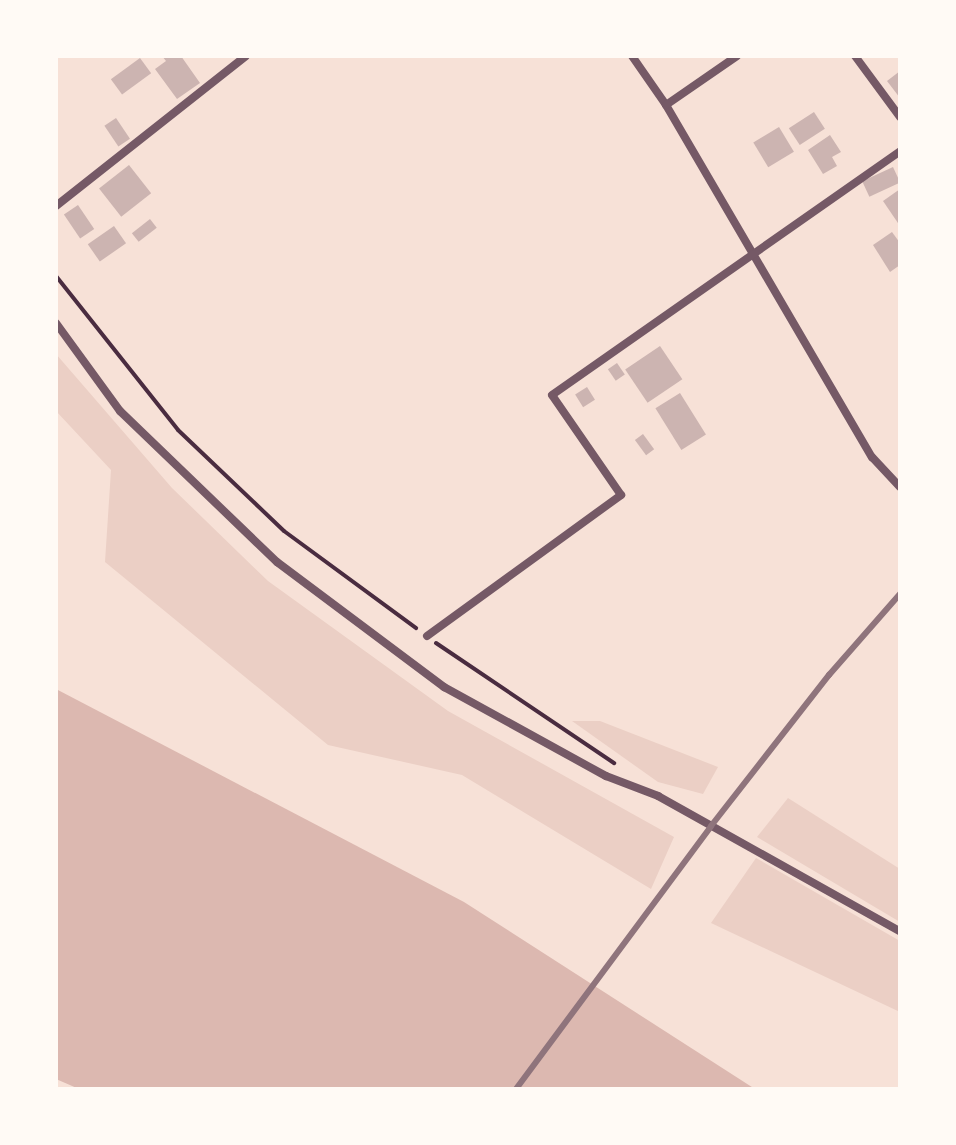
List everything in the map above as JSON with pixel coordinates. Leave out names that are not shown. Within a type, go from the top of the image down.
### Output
[{"type":"street","points":[[56,206],[246,56]]},
{"type":"street","points":[[632,56],[666,105],[753,250],[872,457],[900,487]]},
{"type":"street","points":[[666,105],[737,56]]},
{"type":"street","points":[[855,56],[900,117]]},
{"type":"street","points":[[427,636],[621,495],[552,395],[753,250],[900,151]]},
{"type":"street","points":[[56,323],[120,411],[277,562],[444,687],[606,776],[658,796],[900,931]]},
{"type":"path","points":[[56,276],[178,430],[284,531],[427,636],[624,771]]},
{"type":"shaded area","points":[[56,354],[172,488],[268,581],[448,711],[674,837],[651,889],[462,775],[328,745],[105,562],[111,470],[56,411]]},
{"type":"shaded area","points":[[56,689],[464,902],[755,1089],[79,1089],[56,1079]]},
{"type":"shaded area","points":[[572,721],[600,721],[718,767],[703,794],[658,782]]},
{"type":"shaded area","points":[[788,798],[900,869],[900,922],[757,837]]},
{"type":"shaded area","points":[[756,858],[900,941],[900,1012],[711,923]]},
{"type":"building","points":[[162,56],[181,56],[200,83],[177,99],[155,69],[166,61]]},
{"type":"building","points":[[140,58],[151,73],[122,95],[111,79]]},
{"type":"building","points":[[900,71],[900,98],[887,81]]},
{"type":"building","points":[[814,112],[825,129],[800,145],[789,128]]},
{"type":"building","points":[[116,118],[130,139],[118,147],[104,126]]},
{"type":"building","points":[[779,127],[794,152],[768,167],[753,142]]},
{"type":"building","points":[[830,135],[841,152],[832,157],[837,166],[823,174],[808,150]]},
{"type":"building","points":[[129,165],[151,193],[121,217],[99,188]]},
{"type":"building","points":[[893,167],[900,182],[869,197],[862,181]]},
{"type":"building","points":[[900,189],[900,226],[883,201]]},
{"type":"building","points":[[78,205],[94,229],[80,239],[64,215]]},
{"type":"building","points":[[150,219],[157,228],[139,242],[132,233]]},
{"type":"building","points":[[114,226],[126,243],[100,262],[88,244]]},
{"type":"building","points":[[892,232],[900,243],[900,265],[890,272],[873,245]]},
{"type":"building","points":[[660,346],[682,379],[648,403],[625,369]]},
{"type":"building","points":[[617,363],[625,375],[616,381],[608,369]]},
{"type":"building","points":[[587,387],[595,400],[583,407],[575,394]]},
{"type":"building","points":[[680,393],[706,435],[681,450],[655,408]]},
{"type":"building","points":[[643,434],[654,449],[646,455],[635,440]]},
{"type":"railway","points":[[516,1089],[711,826],[829,675],[900,594]]}]
